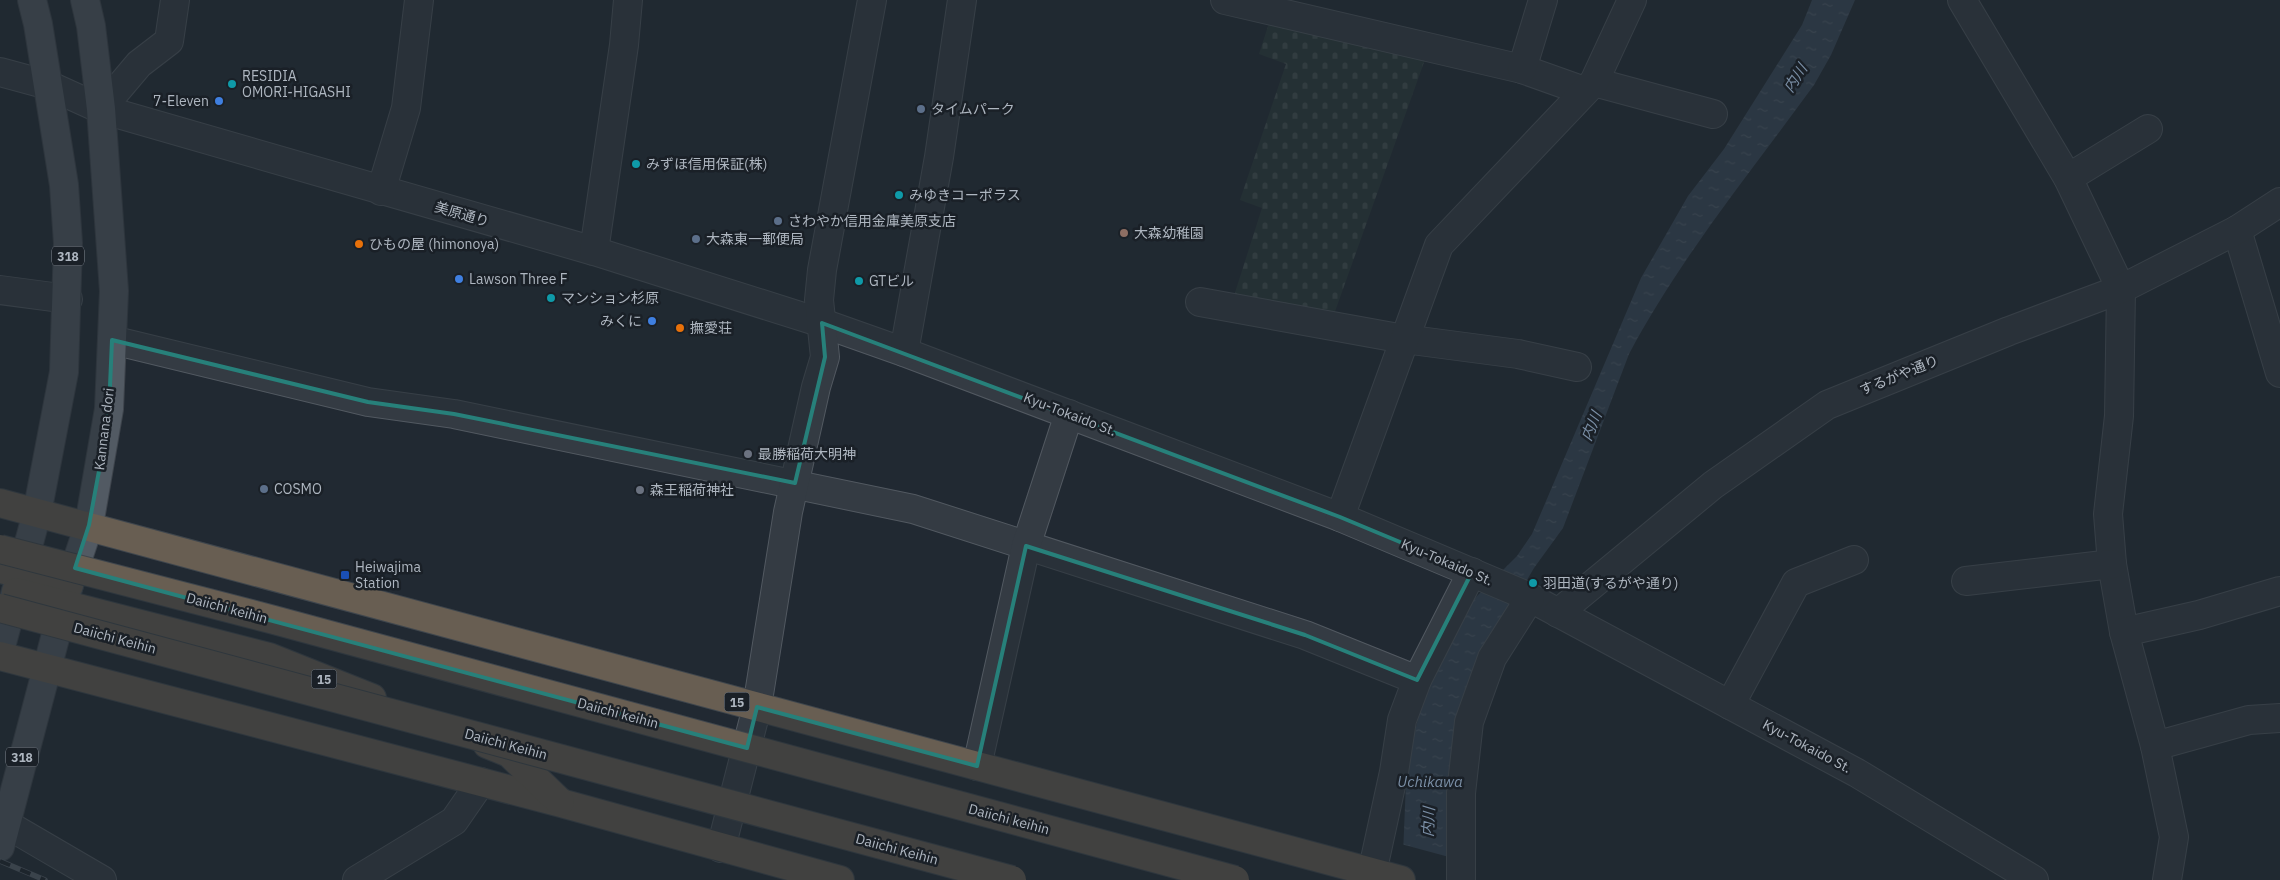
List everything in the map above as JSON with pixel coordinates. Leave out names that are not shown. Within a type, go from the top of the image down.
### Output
[{"type":"highway","name":"15","points":[[0,503],[89,525],[1386,876]]},
{"type":"highway","name":"Daiichi keihin","points":[[0,549],[274,620],[1235,880]]},
{"type":"highway","points":[[9,586],[66,595]]},
{"type":"highway","name":"Daiichi Keihin","points":[[9,586],[1012,880]]},
{"type":"highway","name":"15","points":[[66,595],[269,657],[500,749],[509,753],[561,803]]},
{"type":"highway","name":"15","points":[[0,656],[561,803],[840,880]]},
{"type":"main road","name":"318","points":[[0,650],[9,586],[37,513],[64,372],[68,300],[68,243],[64,185],[38,24],[32,0]]},
{"type":"main road","name":"Kannana dori","points":[[3,836],[66,595],[89,525],[109,409],[114,291],[101,108],[90,9]]},
{"type":"street","points":[[101,108],[139,64],[169,42],[175,0]]},
{"type":"street","points":[[381,191],[406,108],[419,0]]},
{"type":"street","points":[[594,252],[624,45],[628,0]]},
{"type":"street","points":[[721,848],[757,707],[788,512],[824,357],[819,300],[822,270],[872,0]]},
{"type":"street","points":[[904,352],[939,157],[962,0]]},
{"type":"street","points":[[1225,0],[1282,7],[1589,86],[1713,114]]},
{"type":"street","points":[[1522,69],[1543,0]]},
{"type":"street","points":[[1340,517],[1439,244],[1589,86],[1632,0]]},
{"type":"street","points":[[1962,0],[2068,178],[2121,289],[2119,416],[2108,514],[2112,564],[2124,632],[2155,746],[2174,837],[2167,880]]},
{"type":"street","points":[[0,72],[48,85]]},
{"type":"street","name":"美原通り","points":[[48,85],[101,108],[594,252],[822,323]]},
{"type":"street","points":[[2068,178],[2148,130]]},
{"type":"street","name":"するがや通り","points":[[1558,613],[1713,485],[1827,405],[2008,331],[2121,289],[2237,230],[2280,202]]},
{"type":"street","points":[[2237,230],[2280,373]]},
{"type":"street","points":[[0,290],[68,300]]},
{"type":"street","points":[[1200,302],[1404,339],[1518,354],[1577,368]]},
{"type":"street","name":"Kyu-Tokaido St.","points":[[822,323],[904,352],[1340,517],[1527,597],[1858,773],[2022,877]]},
{"type":"street","points":[[112,340],[368,402],[454,414],[914,509],[1304,635],[1417,680]]},
{"type":"street","points":[[977,766],[1026,546],[1069,414]]},
{"type":"street","points":[[1730,705],[1796,583],[1854,560]]},
{"type":"street","points":[[1966,581],[2112,564]]},
{"type":"street","points":[[1386,876],[1394,772],[1402,720],[1417,680],[1472,572]]},
{"type":"street","points":[[2124,632],[2199,615],[2280,592]]},
{"type":"street","points":[[1460,880],[1461,793],[1469,722],[1492,658],[1527,597]]},
{"type":"street","points":[[2155,746],[2249,720],[2280,718]]},
{"type":"street","points":[[358,880],[454,821],[481,782]]},
{"type":"street","points":[[3,836],[102,880]]},
{"type":"highlighted area","points":[[822,323],[1340,517],[1472,572],[1417,680],[1305,635],[1026,546],[977,766],[757,707],[747,748],[75,568],[89,525],[101,460],[109,409],[112,340],[368,402],[454,414],[795,483],[825,357]]},
{"type":"green space","points":[[1272,14],[1428,51],[1333,317],[1233,299],[1262,208],[1240,200],[1286,64],[1259,54]]},
{"type":"water","name":"Uchikawa","points":[[1812,0],[1855,0],[1831,55],[1814,85],[1693,250],[1649,318],[1629,354],[1563,528],[1534,568],[1508,612],[1456,754],[1447,841],[1446,880],[1402,880],[1406,782],[1410,751],[1423,699],[1474,599],[1517,556],[1532,534],[1641,278],[1688,196],[1724,149],[1802,25]]},
{"type":"pier","points":[[1401,844],[1449,857],[1449,880],[1399,880]]},
{"type":"railway","points":[[0,861],[45,880]]},
{"type":"place","name":"RESIDIA OMORI-HIGASHI","points":[[232,84]]},
{"type":"place","name":"7-Eleven","points":[[219,101]]},
{"type":"place","name":"タイムパーク","points":[[921,109]]},
{"type":"place","name":"みずほ信用保証(株)","points":[[636,164]]},
{"type":"place","name":"みゆきコーポラス","points":[[899,195]]},
{"type":"place","name":"さわやか信用金庫美原支店","points":[[778,221]]},
{"type":"place","name":"大森幼稚園","points":[[1124,233]]},
{"type":"place","name":"大森東一郵便局","points":[[696,239]]},
{"type":"place","name":"ひもの屋 (himonoya)","points":[[359,244]]},
{"type":"place","name":"Lawson Three F","points":[[459,279]]},
{"type":"place","name":"GTビル","points":[[859,281]]},
{"type":"place","name":"マンション杉原","points":[[551,298]]},
{"type":"place","name":"みくに","points":[[652,321]]},
{"type":"place","name":"撫愛荘","points":[[680,328]]},
{"type":"place","name":"最勝稲荷大明神","points":[[748,454]]},
{"type":"place","name":"COSMO","points":[[264,489]]},
{"type":"place","name":"森王稲荷神社","points":[[640,490]]},
{"type":"place","name":"Heiwajima Station","points":[[345,575]]},
{"type":"place","name":"羽田道(するがや通り)","points":[[1533,583]]},
{"type":"water label","name":"内川","points":[[1795,78]]},
{"type":"water label","name":"内川","points":[[1591,426]]},
{"type":"water label","name":"内川","points":[[1428,822]]}]
